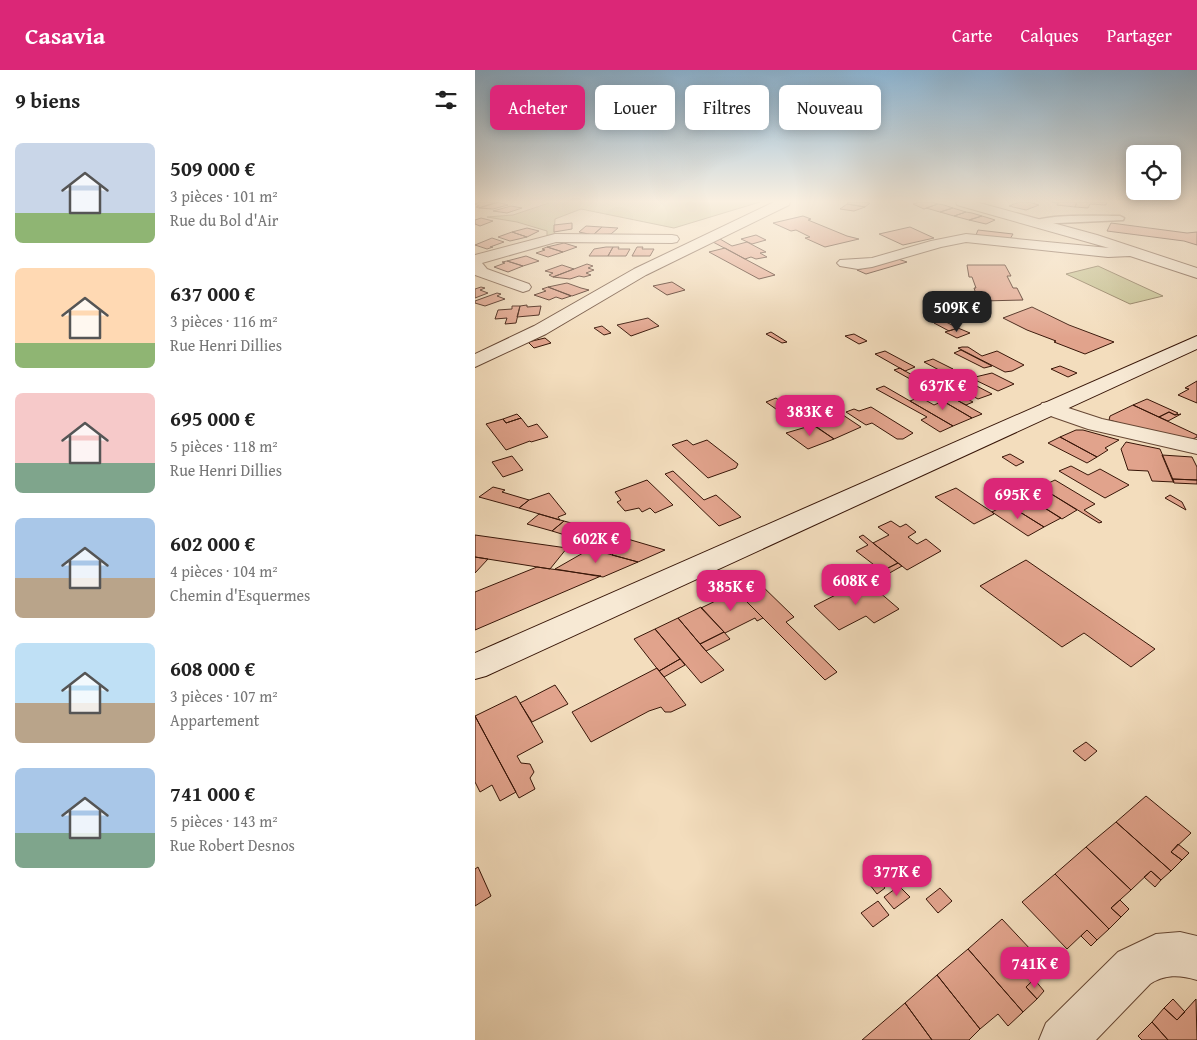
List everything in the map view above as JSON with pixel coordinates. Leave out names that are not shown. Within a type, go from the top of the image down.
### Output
[{"type":"street","points":[[475,260],[521,247]]},
{"type":"street","points":[[475,361],[540,330],[640,272],[690,247]]},
{"type":"street","points":[[845,263],[865,264],[924,247]]},
{"type":"street","points":[[1054,247],[1108,253],[1134,251]]},
{"type":"street","points":[[1122,247],[1197,273]]},
{"type":"street","points":[[475,264],[478,270],[523,287]]},
{"type":"street","points":[[475,667],[1197,342]]},
{"type":"street","points":[[1049,408],[1096,424],[1197,447]]},
{"type":"street","points":[[1063,1040],[1134,968],[1146,959],[1160,954],[1174,953],[1197,958]]},
{"type":"shaded area","points":[[1098,266],[1163,296],[1130,304],[1066,274]]},
{"type":"building","points":[[548,247],[576,247],[563,252]]},
{"type":"building","points":[[548,247],[563,252],[548,257],[536,253],[545,250],[542,249]]},
{"type":"building","points":[[613,247],[608,256],[589,256],[594,249]]},
{"type":"building","points":[[613,247],[630,249],[626,256],[608,256]]},
{"type":"building","points":[[637,247],[654,249],[650,256],[632,256]]},
{"type":"building","points":[[723,247],[757,247],[766,252],[760,253],[767,257],[745,259]]},
{"type":"building","points":[[725,248],[775,275],[759,279],[709,252]]},
{"type":"building","points":[[526,256],[539,261],[523,266],[507,261]]},
{"type":"building","points":[[898,259],[907,262],[866,274],[857,270]]},
{"type":"building","points":[[507,261],[523,266],[508,272],[494,267]]},
{"type":"building","points":[[587,264],[593,266],[588,268],[594,270],[586,273],[591,275],[570,279],[553,277]]},
{"type":"building","points":[[562,265],[574,269],[553,277],[549,275],[553,273],[545,271]]},
{"type":"building","points":[[967,265],[1005,265],[1011,276],[1007,276],[1013,288],[1017,288],[1023,300],[982,301],[979,294],[976,294],[974,288],[976,288],[972,277],[969,277]]},
{"type":"building","points":[[672,282],[685,290],[667,295],[653,286]]},
{"type":"building","points":[[567,283],[589,290],[572,296],[548,287]]},
{"type":"building","points":[[548,287],[571,296],[562,299],[556,297],[549,300],[534,295],[546,291],[542,289]]},
{"type":"building","points":[[485,288],[480,290],[488,293],[475,298],[475,289]]},
{"type":"building","points":[[497,293],[501,294],[497,296],[505,299],[485,306],[475,303],[475,301]]},
{"type":"building","points":[[527,305],[527,307],[541,306],[539,315],[517,317],[520,306]]},
{"type":"building","points":[[512,306],[520,306],[516,323],[505,324],[507,318],[495,319],[498,310],[512,309]]},
{"type":"building","points":[[1032,307],[1069,325],[1114,342],[1085,354],[1003,318]]},
{"type":"building","points":[[648,318],[659,326],[631,336],[617,325]]},
{"type":"building","points":[[942,320],[958,328],[949,331],[934,323]]},
{"type":"building","points":[[602,326],[611,333],[604,335],[594,328]]},
{"type":"building","points":[[958,328],[970,333],[957,338],[945,332]]},
{"type":"building","points":[[771,332],[787,342],[782,343],[766,334]]},
{"type":"building","points":[[854,334],[867,341],[859,344],[845,336]]},
{"type":"building","points":[[545,338],[551,343],[534,348],[528,342]]},
{"type":"building","points":[[968,347],[982,356],[997,351],[1024,365],[1005,372],[958,348]]},
{"type":"building","points":[[961,350],[992,366],[984,368],[954,353]]},
{"type":"building","points":[[885,351],[915,367],[905,371],[875,354]]},
{"type":"building","points":[[933,359],[953,369],[948,371],[992,394],[978,399],[930,373],[939,370],[924,362]]},
{"type":"building","points":[[1060,366],[1077,373],[1068,377],[1051,369]]},
{"type":"building","points":[[900,368],[916,377],[910,379],[894,370]]},
{"type":"building","points":[[992,373],[1014,384],[998,391],[971,378]]},
{"type":"building","points":[[1197,381],[1197,403],[1178,395],[1189,389],[1185,388]]},
{"type":"building","points":[[884,386],[953,426],[940,432],[921,420],[927,417],[876,389]]},
{"type":"building","points":[[950,396],[982,414],[972,418],[941,400]]},
{"type":"building","points":[[958,396],[973,402],[966,405],[953,398]]},
{"type":"building","points":[[920,397],[934,405],[943,401],[972,418],[953,426],[910,401]]},
{"type":"building","points":[[776,398],[792,410],[783,414],[766,402]]},
{"type":"building","points":[[1147,399],[1178,413],[1175,415],[1169,412],[1159,417],[1133,405]]},
{"type":"building","points":[[791,401],[818,418],[837,411],[861,427],[834,439],[784,404]]},
{"type":"building","points":[[1133,405],[1197,435],[1197,437],[1189,441],[1109,420],[1110,416]]},
{"type":"building","points":[[871,407],[913,433],[903,439],[897,439],[872,423],[866,425],[846,412],[854,409],[859,411]]},
{"type":"building","points":[[1169,412],[1175,415],[1181,414],[1168,421],[1159,417]]},
{"type":"building","points":[[517,414],[521,418],[506,423],[503,419]]},
{"type":"building","points":[[521,418],[528,427],[537,424],[548,437],[530,441],[506,450],[486,424],[503,419],[506,423]]},
{"type":"building","points":[[813,425],[834,439],[808,449],[786,433]]},
{"type":"building","points":[[1076,430],[1083,430],[1119,440],[1105,448],[1108,450],[1097,457],[1060,437]]},
{"type":"building","points":[[1060,437],[1097,457],[1087,463],[1048,443]]},
{"type":"building","points":[[687,440],[693,445],[707,440],[738,464],[736,468],[708,478],[672,445]]},
{"type":"building","points":[[1126,442],[1160,449],[1174,482],[1152,481],[1148,471],[1128,470],[1121,449]]},
{"type":"building","points":[[1010,454],[1024,462],[1016,466],[1002,457]]},
{"type":"building","points":[[1162,455],[1192,457],[1197,467],[1197,480],[1172,479]]},
{"type":"building","points":[[512,456],[523,470],[503,477],[492,462]]},
{"type":"building","points":[[1071,466],[1088,475],[1100,469],[1129,485],[1105,498],[1059,471]]},
{"type":"building","points":[[673,471],[704,500],[716,495],[741,517],[719,526],[665,474]]},
{"type":"building","points":[[1172,479],[1197,480],[1197,484],[1174,483]]},
{"type":"building","points":[[647,480],[673,505],[655,513],[650,508],[642,512],[639,508],[625,511],[617,502],[621,500],[615,492]]},
{"type":"building","points":[[1055,480],[1095,504],[1084,510],[1102,522],[1099,523],[1040,487]]},
{"type":"building","points":[[493,487],[505,490],[502,492],[529,500],[519,508],[479,497]]},
{"type":"building","points":[[1040,487],[1077,510],[1062,519],[1024,495]]},
{"type":"building","points":[[956,488],[994,514],[974,524],[935,497]]},
{"type":"building","points":[[549,493],[566,514],[558,517],[560,520],[519,508],[529,500]]},
{"type":"building","points":[[1024,495],[1061,518],[1044,527],[1007,504]]},
{"type":"building","points":[[1170,495],[1182,502],[1186,510],[1165,498]]},
{"type":"building","points":[[1007,504],[1044,527],[1028,536],[992,512]]},
{"type":"building","points":[[539,514],[564,521],[552,531],[527,524]]},
{"type":"building","points":[[564,521],[589,528],[578,539],[552,531]]},
{"type":"building","points":[[891,521],[900,527],[906,524],[916,532],[908,537],[917,544],[926,539],[941,551],[907,570],[873,543],[889,535],[878,527]]},
{"type":"building","points":[[589,528],[614,535],[603,546],[578,539]]},
{"type":"building","points":[[475,535],[567,548],[550,569],[475,557]]},
{"type":"building","points":[[614,535],[665,550],[638,562],[612,555],[617,550],[603,546]]},
{"type":"building","points":[[863,535],[898,563],[882,571],[856,551],[868,545],[859,537]]},
{"type":"building","points":[[590,549],[638,562],[603,577],[555,569]]},
{"type":"building","points":[[475,557],[488,559],[475,573]]},
{"type":"building","points":[[1026,560],[1155,649],[1131,667],[1084,633],[1062,647],[980,586]]},
{"type":"building","points":[[898,563],[902,566],[886,575],[882,571]]},
{"type":"building","points":[[537,567],[601,576],[475,630],[475,592]]},
{"type":"building","points":[[865,580],[899,609],[874,623],[866,616],[839,630],[814,606]]},
{"type":"building","points":[[757,581],[794,617],[786,622],[837,672],[825,680],[736,591]]},
{"type":"building","points":[[736,591],[763,618],[757,621],[755,618],[725,633],[701,608]]},
{"type":"building","points":[[701,607],[724,632],[700,644],[678,618]]},
{"type":"building","points":[[678,618],[724,670],[701,683],[655,629]]},
{"type":"building","points":[[655,629],[680,659],[659,671],[634,639]]},
{"type":"building","points":[[724,632],[730,639],[706,651],[700,644]]},
{"type":"building","points":[[680,659],[685,665],[664,677],[659,671]]},
{"type":"building","points":[[657,668],[686,705],[671,712],[665,712],[661,707],[649,711],[591,742],[572,712]]},
{"type":"building","points":[[555,685],[568,704],[532,722],[520,703]]},
{"type":"building","points":[[516,696],[543,742],[517,756],[521,763],[530,764],[534,772],[530,778],[535,789],[519,798],[475,716]]},
{"type":"building","points":[[475,716],[516,792],[500,801],[492,785],[480,792],[475,782]]},
{"type":"building","points":[[1086,742],[1097,751],[1085,761],[1073,751]]},
{"type":"building","points":[[1146,796],[1191,833],[1171,852],[1182,860],[1171,871],[1116,822]]},
{"type":"building","points":[[1116,822],[1171,871],[1161,880],[1151,871],[1131,890],[1086,847]]},
{"type":"building","points":[[1178,844],[1189,853],[1182,860],[1171,852]]},
{"type":"building","points":[[1086,847],[1131,890],[1111,908],[1121,917],[1109,929],[1055,874]]},
{"type":"building","points":[[478,867],[491,896],[475,906],[475,869]]},
{"type":"building","points":[[1151,871],[1161,880],[1155,887],[1144,877]]},
{"type":"building","points":[[1055,874],[1109,929],[1097,940],[1087,930],[1067,949],[1022,902]]},
{"type":"building","points":[[878,879],[885,888],[877,894],[870,885]]},
{"type":"building","points":[[899,886],[910,897],[894,909],[884,897]]},
{"type":"building","points":[[940,888],[952,901],[938,913],[926,899]]},
{"type":"building","points":[[1120,900],[1129,909],[1121,917],[1111,908]]},
{"type":"building","points":[[878,901],[889,915],[873,927],[861,913]]},
{"type":"building","points":[[1002,919],[1047,967],[1026,987],[1037,999],[1023,1012],[968,949]]},
{"type":"building","points":[[1087,930],[1097,940],[1091,946],[1081,936]]},
{"type":"building","points":[[968,949],[1023,1012],[1008,1026],[998,1014],[980,1029],[937,975]]},
{"type":"building","points":[[937,975],[980,1029],[969,1040],[932,1040],[905,1003]]},
{"type":"building","points":[[1034,979],[1044,991],[1037,999],[1026,987]]},
{"type":"building","points":[[1173,999],[1185,1012],[1177,1020],[1164,1008]]},
{"type":"building","points":[[1196,999],[1197,1040],[1168,1040],[1152,1022],[1164,1008],[1177,1020]]},
{"type":"building","points":[[905,1003],[932,1040],[862,1040]]},
{"type":"building","points":[[1152,1022],[1168,1040],[1142,1040],[1138,1036]]}]
